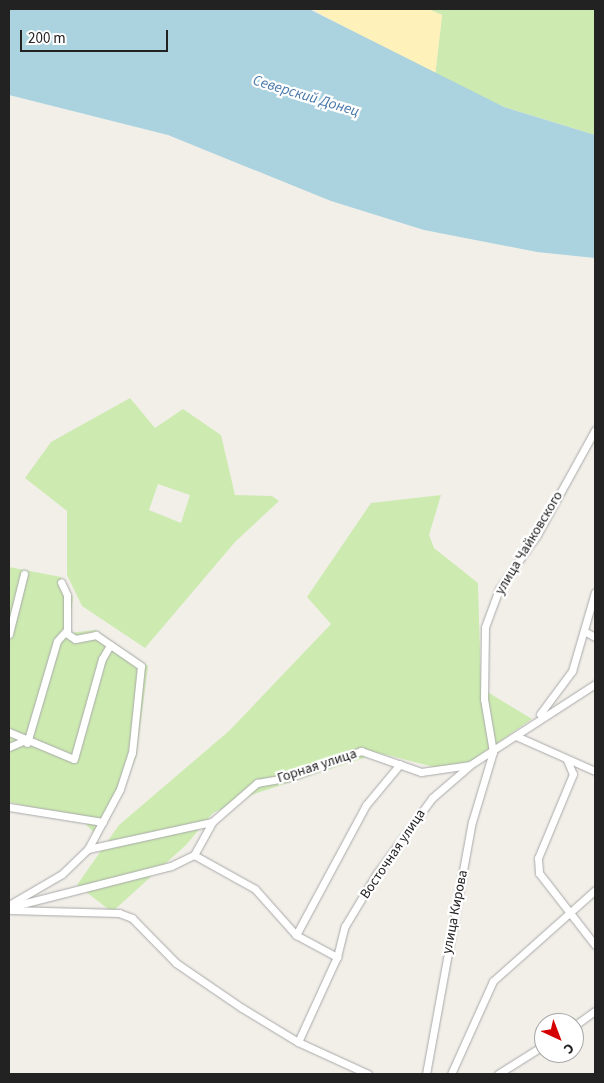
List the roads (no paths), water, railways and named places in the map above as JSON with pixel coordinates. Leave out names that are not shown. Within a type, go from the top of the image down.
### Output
[{"type":"street","name":"улица Чайковского","points":[[493,752],[484,699],[485,627],[502,583],[536,535],[595,430]]},
{"type":"street","points":[[9,634],[24,574]]},
{"type":"street","points":[[25,742],[57,641],[66,633],[67,595],[61,582]]},
{"type":"street","points":[[535,720],[572,671],[595,592]]},
{"type":"street","points":[[584,631],[595,637]]},
{"type":"street","points":[[9,908],[62,874],[88,849],[103,822],[132,753],[141,666],[96,635],[75,639],[66,633]]},
{"type":"street","points":[[9,732],[25,742],[74,759],[102,659],[110,645]]},
{"type":"street","name":"Горная улица","points":[[194,855],[212,822],[257,783],[290,777],[351,753],[361,751],[432,773],[470,765],[493,752],[535,720],[595,684]]},
{"type":"street","points":[[516,736],[595,771]]},
{"type":"street","points":[[9,747],[25,742]]},
{"type":"street","name":"улица Кирова","points":[[426,1074],[472,822],[493,752]]},
{"type":"street","points":[[567,760],[572,774],[538,858],[539,873],[567,914],[595,945]]},
{"type":"street","points":[[296,935],[366,805],[400,764]]},
{"type":"street","name":"Восточная улица","points":[[298,1042],[337,957],[346,926],[377,873],[432,798],[470,765]]},
{"type":"street","points":[[9,807],[103,822]]},
{"type":"street","points":[[88,849],[212,822]]},
{"type":"street","points":[[9,908],[170,866],[194,855],[255,889],[296,935],[337,957]]},
{"type":"street","points":[[451,1074],[492,981],[595,890]]},
{"type":"street","points":[[9,908],[119,913],[132,918],[159,942],[176,963],[298,1042],[368,1074]]},
{"type":"street","points":[[584,1019],[595,1011]]},
{"type":"street","points":[[498,1074],[534,1051]]},
{"type":"water","name":"Северский Донец","points":[[9,9],[309,9],[504,107],[595,135],[595,258],[537,252],[424,230],[331,201],[168,135],[9,95]]}]
